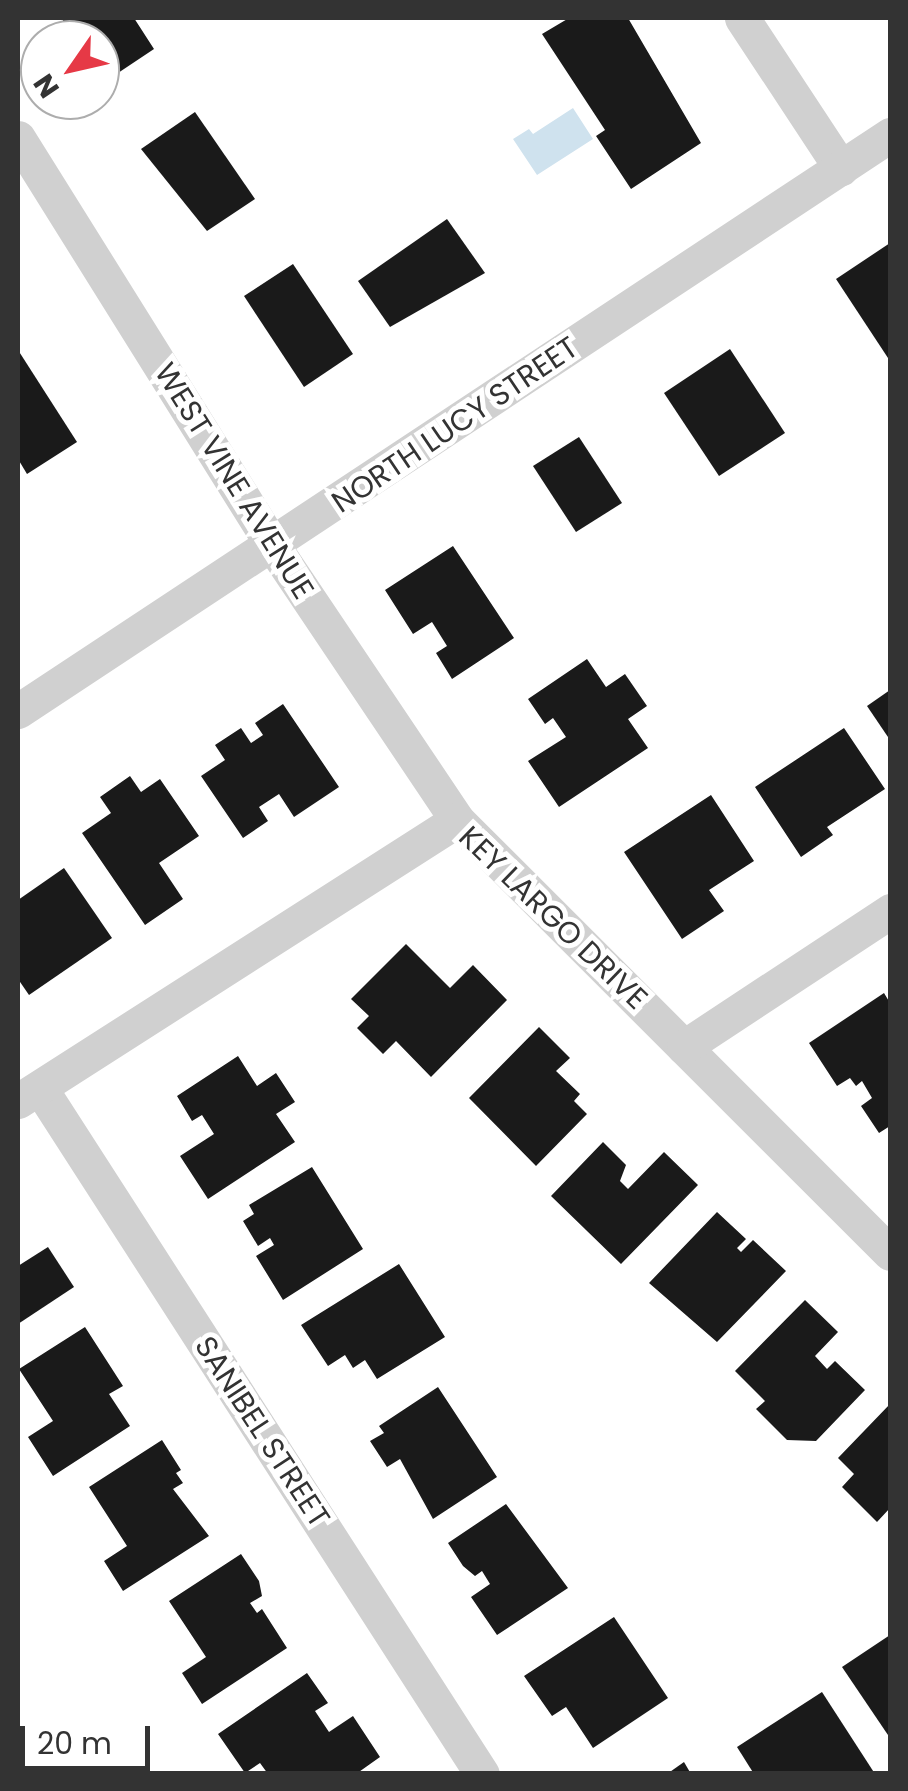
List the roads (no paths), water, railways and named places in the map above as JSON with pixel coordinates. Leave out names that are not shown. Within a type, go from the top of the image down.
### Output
[{"type":"street","points":[[742,18],[841,168]]},
{"type":"street","name":"NORTH LUCY STREET","points":[[18,711],[890,135]]},
{"type":"street","name":"WEST VINE AVENUE","points":[[18,138],[273,546],[458,820]]},
{"type":"street","name":"KEY LARGO DRIVE","points":[[30,1096],[458,820],[890,1253]]},
{"type":"street","points":[[684,1048],[890,911]]},
{"type":"street","name":"SANIBEL STREET","points":[[30,1096],[482,1774]]},
{"type":"water","points":[[573,108],[593,139],[537,175],[513,139],[529,129],[533,134]]}]
